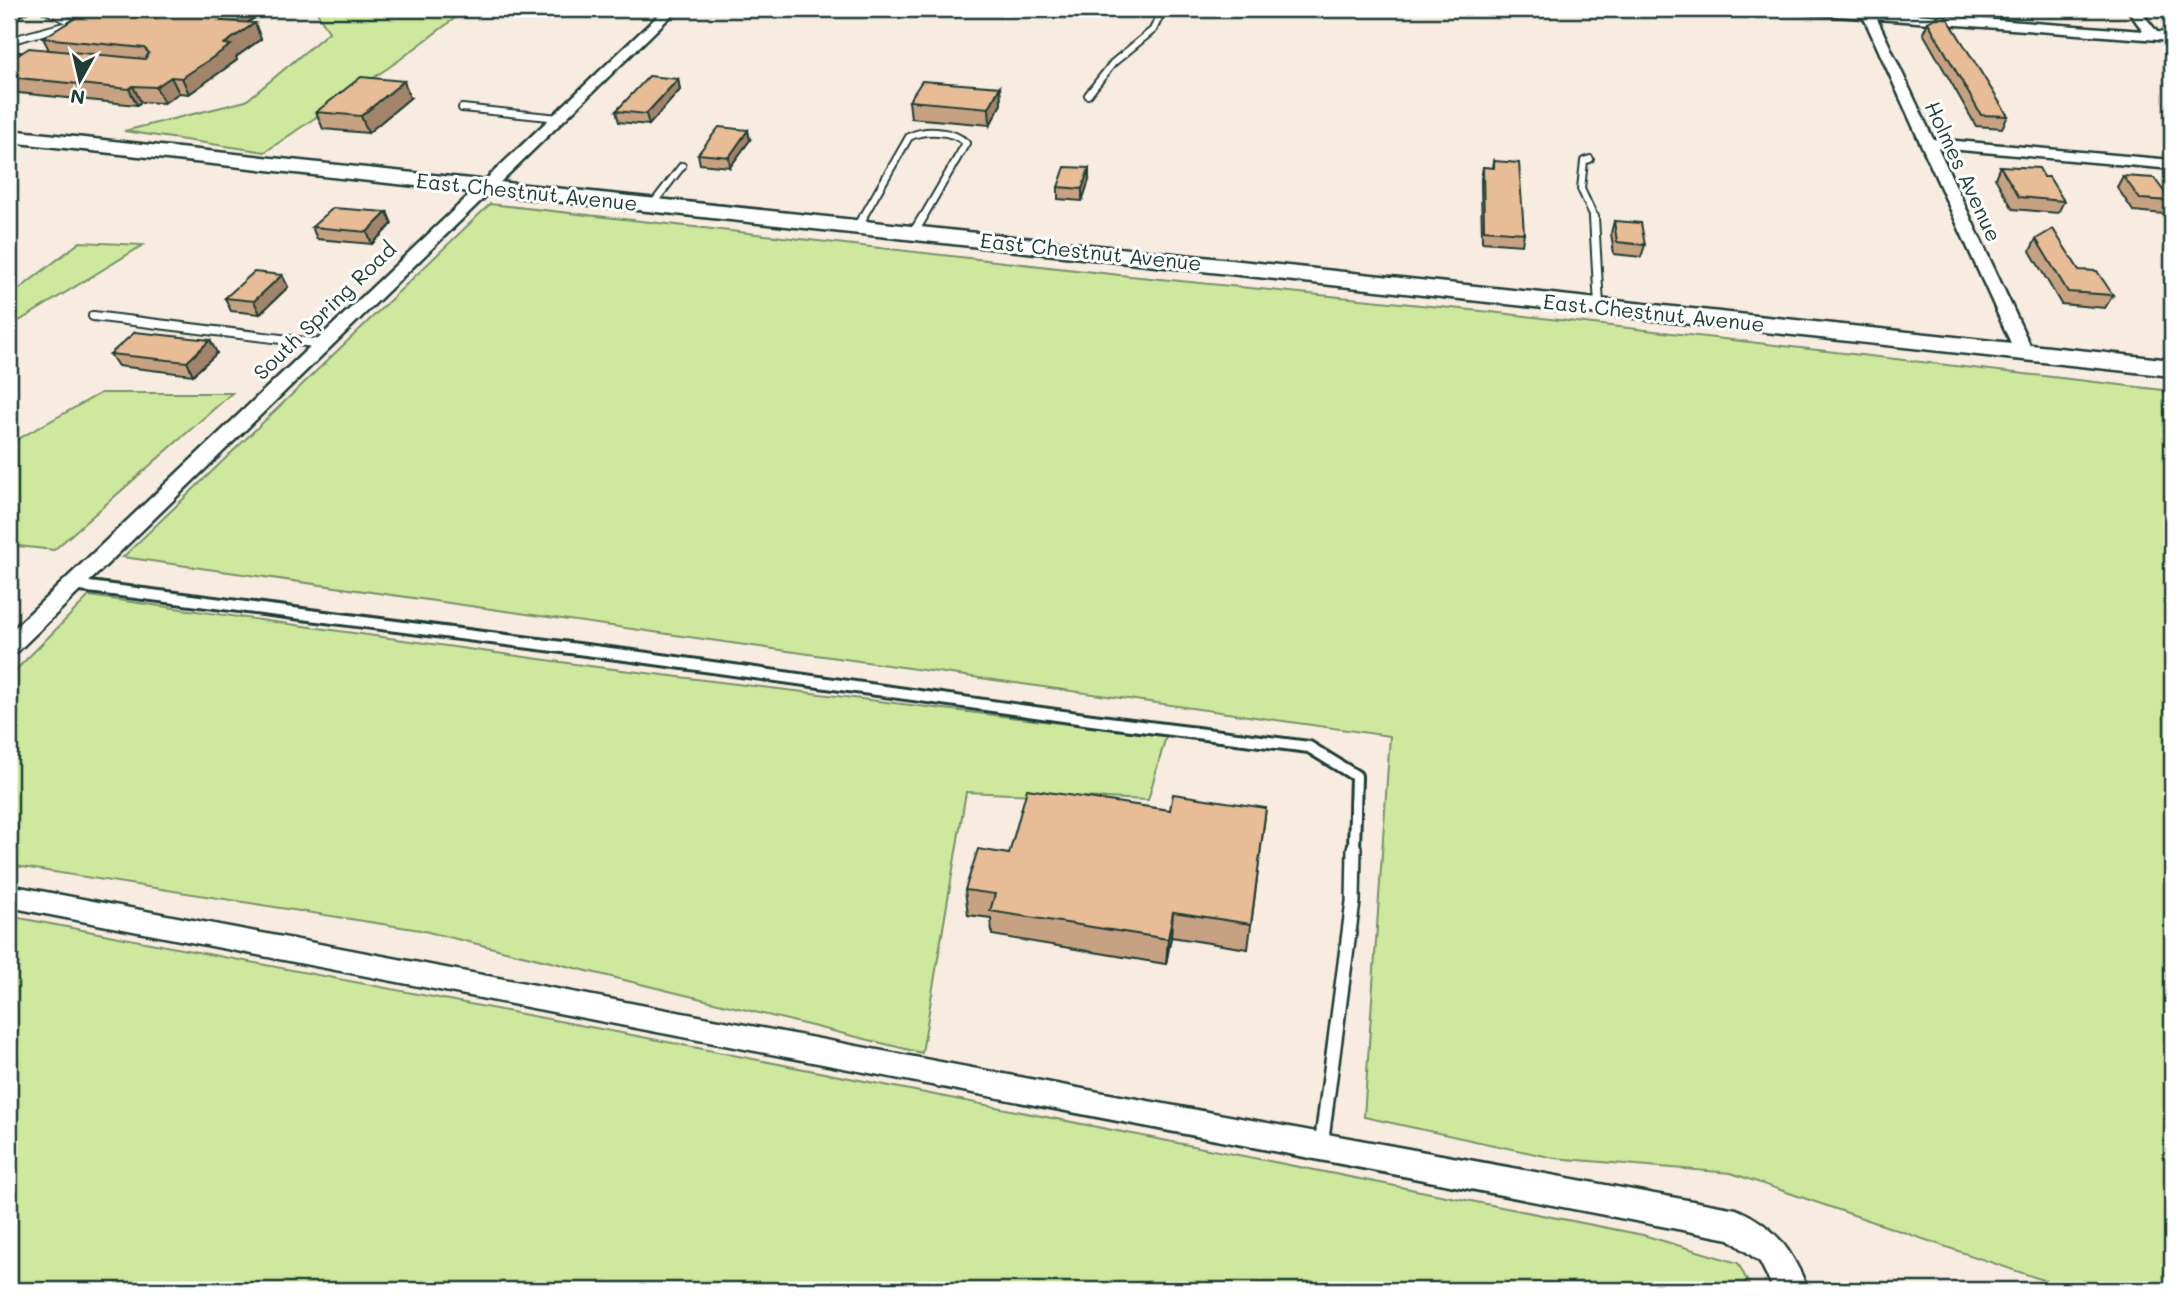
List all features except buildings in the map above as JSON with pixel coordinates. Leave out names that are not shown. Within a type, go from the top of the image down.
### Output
[{"type":"street","name":"South Spring Road","points":[[9,646],[672,9]]},
{"type":"street","points":[[1795,9],[1867,11],[2172,37]]},
{"type":"street","points":[[2133,9],[2153,36]]},
{"type":"street","name":"Holmes Avenue","points":[[1867,11],[2024,352]]},
{"type":"street","name":"East Chestnut Avenue","points":[[9,136],[2172,368]]},
{"type":"street","points":[[1928,143],[2172,163]]},
{"type":"street","points":[[9,896],[991,1083],[1320,1149],[1736,1225],[1771,1251],[1791,1290]]},
{"type":"lane","points":[[44,9],[72,22]]},
{"type":"lane","points":[[9,41],[126,9]]},
{"type":"lane","points":[[1088,95],[1113,63],[1153,30],[1163,9]]},
{"type":"lane","points":[[111,13],[133,17]]},
{"type":"lane","points":[[9,55],[35,58]]},
{"type":"lane","points":[[462,108],[559,118]]},
{"type":"lane","points":[[858,226],[909,137],[922,131],[959,136],[966,143],[914,232]]},
{"type":"lane","points":[[1590,159],[1584,161],[1581,189],[1596,221],[1599,306]]},
{"type":"lane","points":[[652,205],[682,166]]},
{"type":"lane","points":[[93,316],[322,344]]},
{"type":"lane","points":[[72,585],[633,656],[1078,719],[1309,747],[1356,776],[1353,902],[1320,1149]]},
{"type":"green space","points":[[315,9],[467,9],[398,61],[265,152],[124,131],[246,101],[329,32]]},
{"type":"green space","points":[[490,204],[1120,275],[1491,312],[2163,390],[2172,407],[2172,1290],[2072,1290],[1731,1173],[1554,1158],[1364,1117],[1390,736],[123,557]]},
{"type":"green space","points":[[80,242],[143,245],[16,323],[9,333],[9,297]]},
{"type":"green space","points":[[101,393],[232,393],[54,550],[9,545],[9,444]]},
{"type":"green space","points":[[89,596],[589,666],[1166,736],[1148,800],[966,792],[922,1053],[420,930],[9,865],[9,677]]},
{"type":"green space","points":[[9,916],[637,1036],[1643,1235],[1738,1263],[1752,1290],[9,1290]]}]
